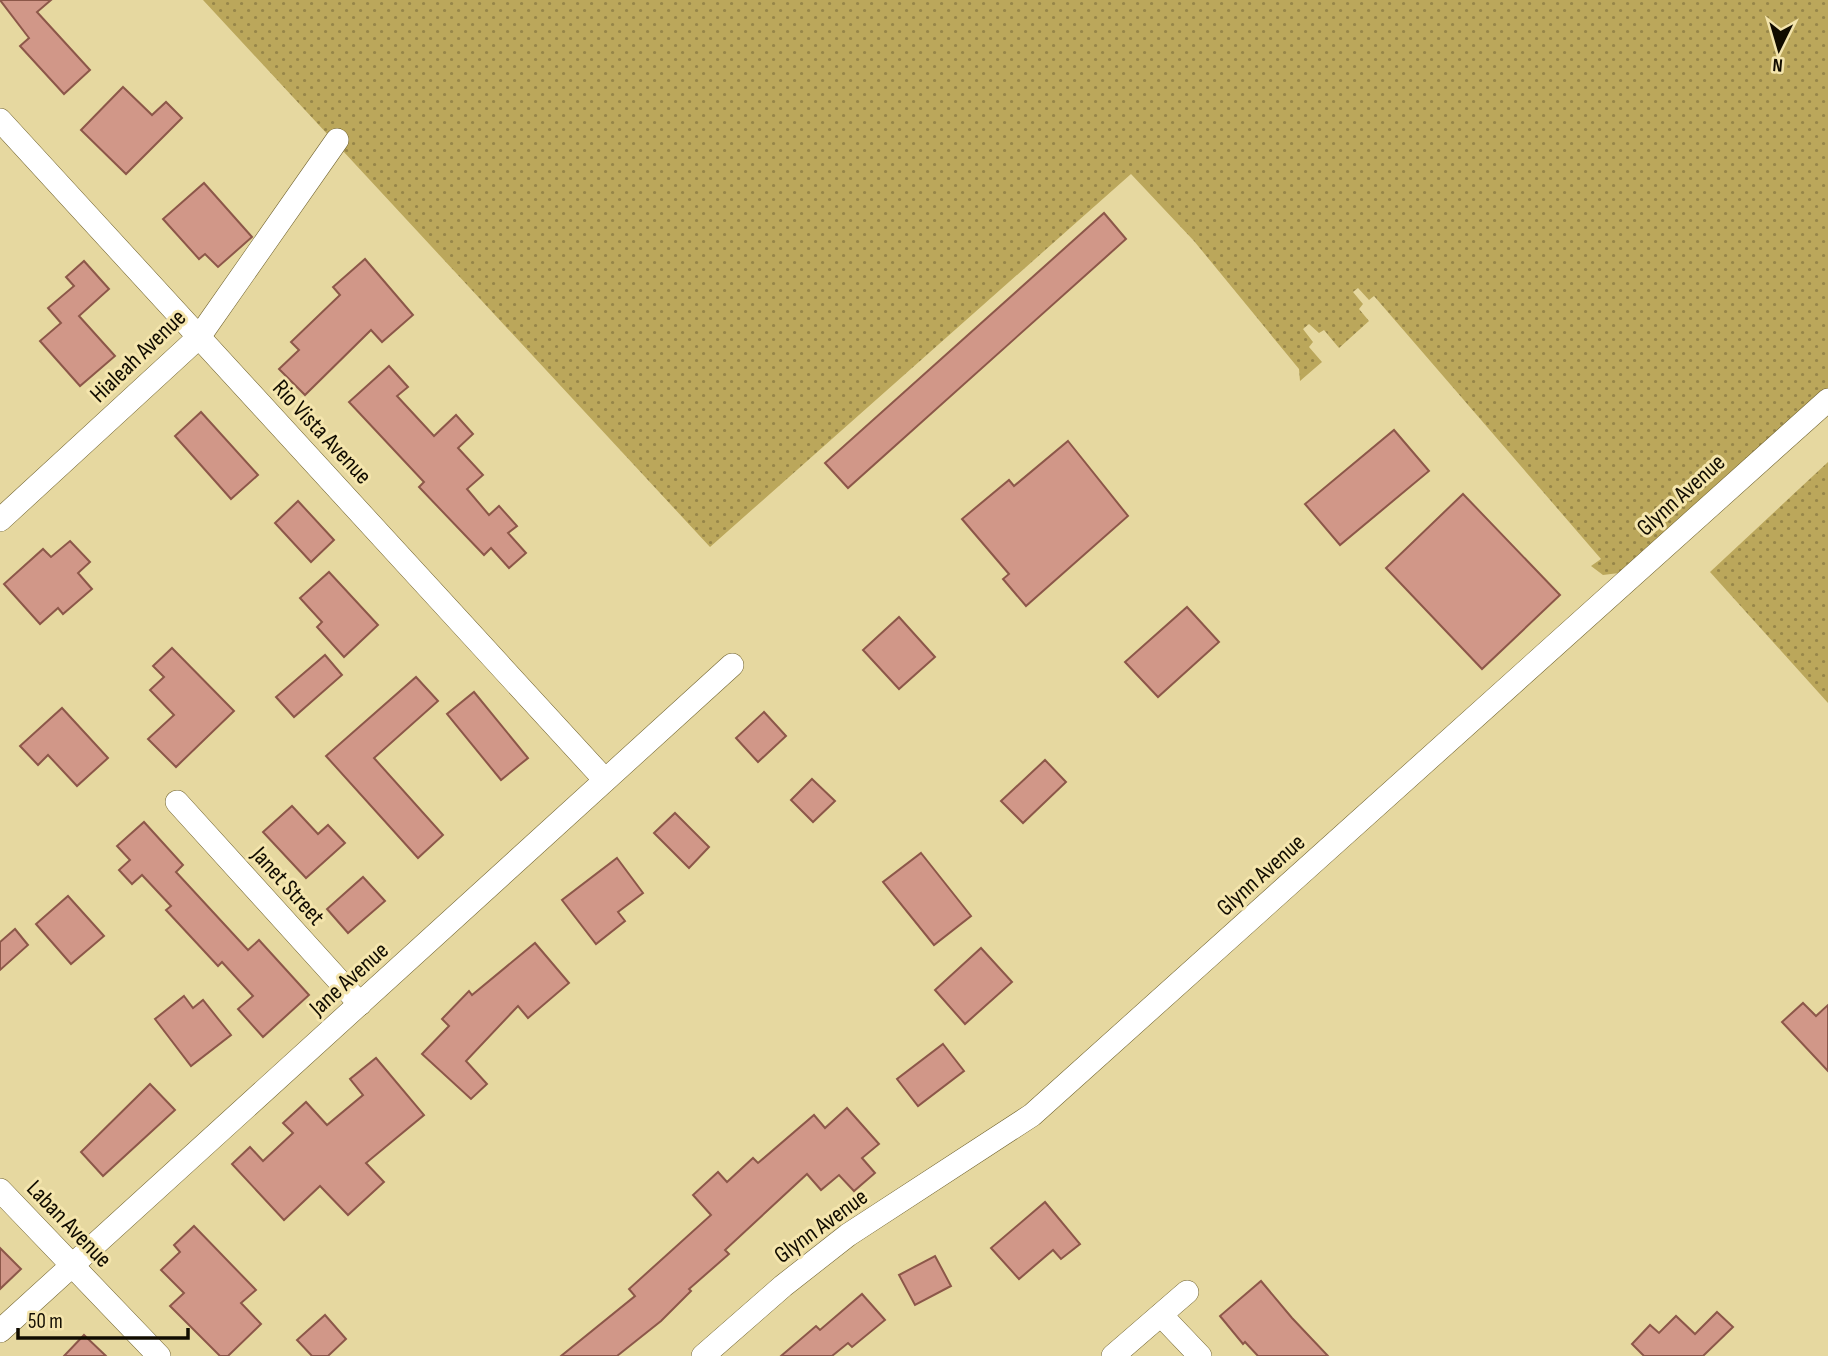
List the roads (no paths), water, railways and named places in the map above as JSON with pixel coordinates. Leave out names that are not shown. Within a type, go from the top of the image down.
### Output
[{"type":"street","name":"Rio Vista Avenue","points":[[0,120],[606,780]]},
{"type":"street","name":"Hialeah Avenue","points":[[0,520],[199,337],[337,140]]},
{"type":"street","name":"Glynn Avenue","points":[[703,1356],[783,1286],[848,1235],[1032,1115],[1828,400]]},
{"type":"street","name":"Jane Avenue","points":[[0,1331],[732,665]]},
{"type":"street","name":"Janet Street","points":[[177,802],[360,1004]]},
{"type":"street","name":"Laban Avenue","points":[[0,1190],[159,1356]]},
{"type":"street","points":[[1113,1356],[1187,1292]]},
{"type":"street","points":[[1161,1315],[1200,1356]]}]
